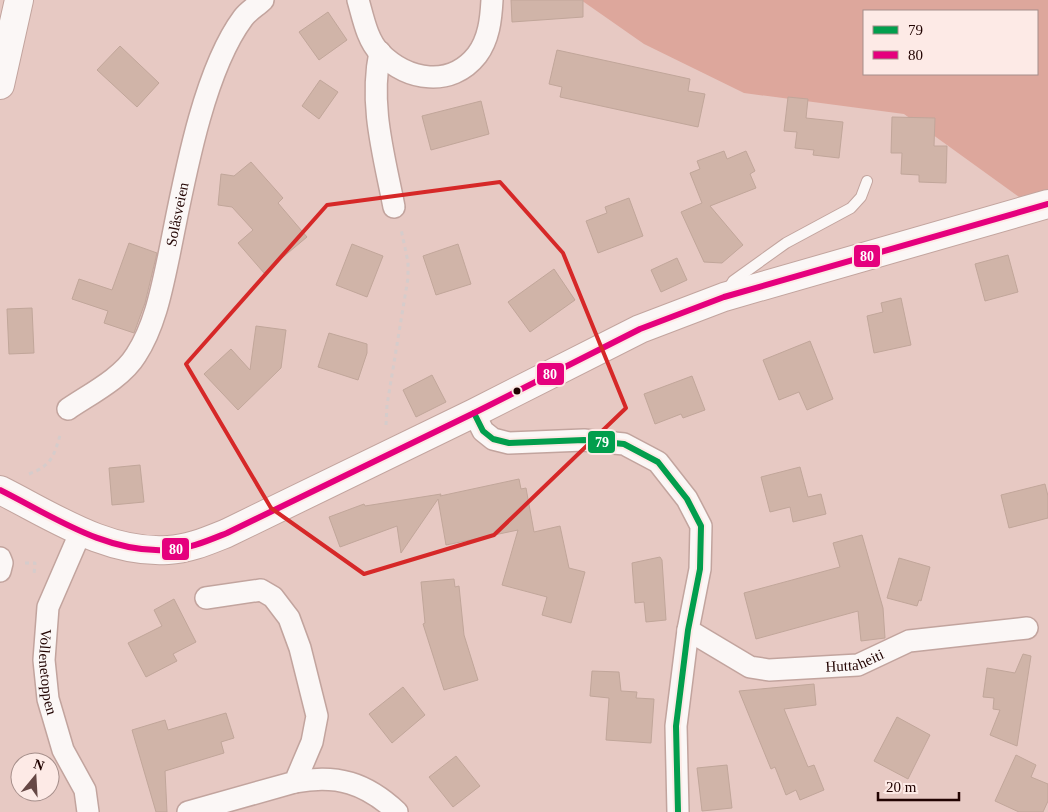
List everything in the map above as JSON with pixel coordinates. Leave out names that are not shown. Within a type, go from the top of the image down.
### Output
[{"type":"main road","points":[[0,85],[19,0]]},
{"type":"main road","points":[[0,490],[81,531],[113,544],[139,550],[168,550],[194,546],[227,533],[390,454],[640,329],[724,297],[1048,204]]},
{"type":"street","name":"Solåsveien","points":[[68,409],[124,370],[136,357],[161,293],[185,181],[212,81],[222,52],[244,17],[263,0]]},
{"type":"street","points":[[358,0],[370,36],[380,52],[408,73],[423,77],[444,76],[464,69],[478,53],[491,24],[492,0]]},
{"type":"street","points":[[380,52],[375,76],[376,116],[394,207]]},
{"type":"street","points":[[474,413],[483,430],[494,439],[509,443],[584,440],[624,444],[658,462],[688,499],[701,526],[700,569],[688,630],[676,726],[678,812]]},
{"type":"street","name":"Vollenetoppen","points":[[81,531],[48,606],[44,660],[48,699],[63,750],[85,790],[88,812]]},
{"type":"street","points":[[0,558],[2,563],[0,571]]},
{"type":"street","points":[[206,598],[261,590],[273,597],[289,618],[300,648],[317,716],[312,742],[294,782]]},
{"type":"street","name":"Huttaheiti","points":[[688,630],[750,668],[769,670],[858,665],[909,641],[1027,628]]},
{"type":"street","points":[[188,812],[310,779],[354,782],[378,795],[397,812]]},
{"type":"lane","points":[[724,297],[733,281],[786,243],[850,208],[861,197],[867,181]]},
{"type":"path","points":[[390,454],[386,442],[387,405],[408,278],[408,262],[399,218],[394,207]]},
{"type":"path","points":[[22,474],[41,470],[53,458],[68,409]]},
{"type":"highlighted area","points":[[500,182],[563,253],[626,408],[494,535],[364,574],[271,508],[186,364],[327,205]]},
{"type":"shaded area","points":[[581,0],[1048,0],[1048,205],[1033,207],[904,114],[744,93],[644,44]]},
{"type":"building","points":[[511,0],[583,0],[583,17],[512,22]]},
{"type":"building","points":[[328,12],[347,40],[319,60],[299,32]]},
{"type":"building","points":[[120,46],[159,83],[137,107],[97,70]]},
{"type":"building","points":[[557,50],[690,79],[688,91],[705,94],[698,127],[560,97],[562,87],[549,84]]},
{"type":"building","points":[[320,80],[338,92],[319,119],[302,106]]},
{"type":"building","points":[[788,97],[808,99],[806,118],[843,122],[839,158],[813,155],[814,150],[795,148],[797,132],[784,131]]},
{"type":"building","points":[[481,101],[489,134],[431,150],[422,116]]},
{"type":"building","points":[[892,117],[935,118],[934,146],[947,146],[946,183],[919,182],[919,175],[901,174],[902,153],[891,153]]},
{"type":"building","points":[[724,151],[727,159],[746,151],[755,171],[750,174],[756,188],[710,206],[743,245],[722,263],[704,262],[681,212],[702,203],[690,173],[700,169],[697,161]]},
{"type":"building","points":[[251,162],[283,198],[278,203],[307,237],[264,273],[238,243],[253,230],[232,207],[218,205],[221,174],[234,176]]},
{"type":"building","points":[[629,198],[643,236],[598,253],[586,221],[607,213],[605,207]]},
{"type":"building","points":[[129,243],[157,253],[145,303],[134,333],[104,323],[108,311],[72,299],[79,279],[112,290]]},
{"type":"building","points":[[352,244],[383,256],[367,297],[336,285]]},
{"type":"building","points":[[458,244],[471,284],[436,295],[423,256]]},
{"type":"building","points":[[1008,255],[1018,292],[985,301],[975,264]]},
{"type":"building","points":[[677,258],[687,280],[661,292],[651,270]]},
{"type":"building","points":[[554,269],[575,300],[530,332],[508,302]]},
{"type":"building","points":[[901,298],[911,345],[874,353],[867,316],[883,312],[881,303]]},
{"type":"building","points":[[32,308],[34,353],[9,354],[7,309]]},
{"type":"building","points":[[256,326],[286,330],[281,368],[238,410],[204,374],[231,349],[250,370]]},
{"type":"building","points":[[329,333],[367,344],[367,353],[358,380],[318,367]]},
{"type":"building","points":[[810,341],[833,399],[807,410],[799,392],[779,400],[763,360]]},
{"type":"building","points":[[432,375],[446,402],[416,417],[403,390]]},
{"type":"building","points":[[692,376],[705,410],[683,418],[681,414],[655,424],[644,394]]},
{"type":"building","points":[[140,465],[144,502],[112,505],[109,468]]},
{"type":"building","points":[[800,467],[808,497],[821,494],[826,514],[793,522],[790,507],[770,512],[761,477]]},
{"type":"building","points":[[519,479],[521,489],[526,488],[534,532],[560,526],[569,568],[585,572],[571,623],[542,615],[547,597],[502,585],[518,530],[446,545],[438,499],[401,553],[397,526],[340,547],[329,517],[364,504],[365,506],[441,494],[440,496]]},
{"type":"building","points":[[1045,484],[1048,496],[1048,518],[1009,528],[1001,495]]},
{"type":"building","points":[[862,535],[883,608],[885,638],[861,641],[858,611],[756,639],[744,593],[840,567],[833,543]]},
{"type":"building","points":[[660,557],[662,560],[666,620],[646,622],[644,602],[635,603],[632,563]]},
{"type":"building","points":[[899,558],[930,567],[921,601],[919,600],[917,606],[887,598]]},
{"type":"building","points":[[454,579],[455,587],[459,586],[464,635],[478,680],[444,690],[423,624],[425,623],[421,582]]},
{"type":"building","points":[[174,599],[196,642],[173,654],[177,661],[146,677],[128,643],[162,626],[154,610]]},
{"type":"building","points":[[1023,654],[1031,656],[1017,746],[990,735],[1000,710],[993,709],[994,698],[983,697],[987,668],[1015,673]]},
{"type":"building","points":[[592,671],[619,672],[621,691],[637,692],[636,698],[654,699],[651,743],[606,740],[609,698],[590,696]]},
{"type":"building","points":[[814,684],[816,705],[784,709],[808,767],[814,765],[824,790],[800,800],[796,790],[786,795],[775,767],[771,769],[739,691]]},
{"type":"building","points":[[403,687],[425,715],[392,743],[369,714]]},
{"type":"building","points":[[226,713],[234,738],[221,742],[224,753],[165,771],[167,812],[156,812],[132,730],[165,720],[168,730]]},
{"type":"building","points":[[897,717],[930,735],[908,779],[874,761]]},
{"type":"building","points":[[1016,755],[1036,765],[1031,777],[1048,784],[1048,801],[1043,812],[1019,812],[995,801]]},
{"type":"building","points":[[456,756],[480,786],[453,807],[429,777]]},
{"type":"building","points":[[727,765],[732,808],[702,811],[697,768]]},
{"type":"transit line","name":"80","points":[[0,490],[102,540],[145,550],[168,550],[191,546],[227,533],[474,413],[640,329],[724,297],[1048,204]]},
{"type":"transit line","name":"79","points":[[474,413],[483,431],[493,439],[509,443],[584,440],[624,444],[658,462],[687,499],[701,526],[700,569],[688,630],[676,726],[678,812]]}]
